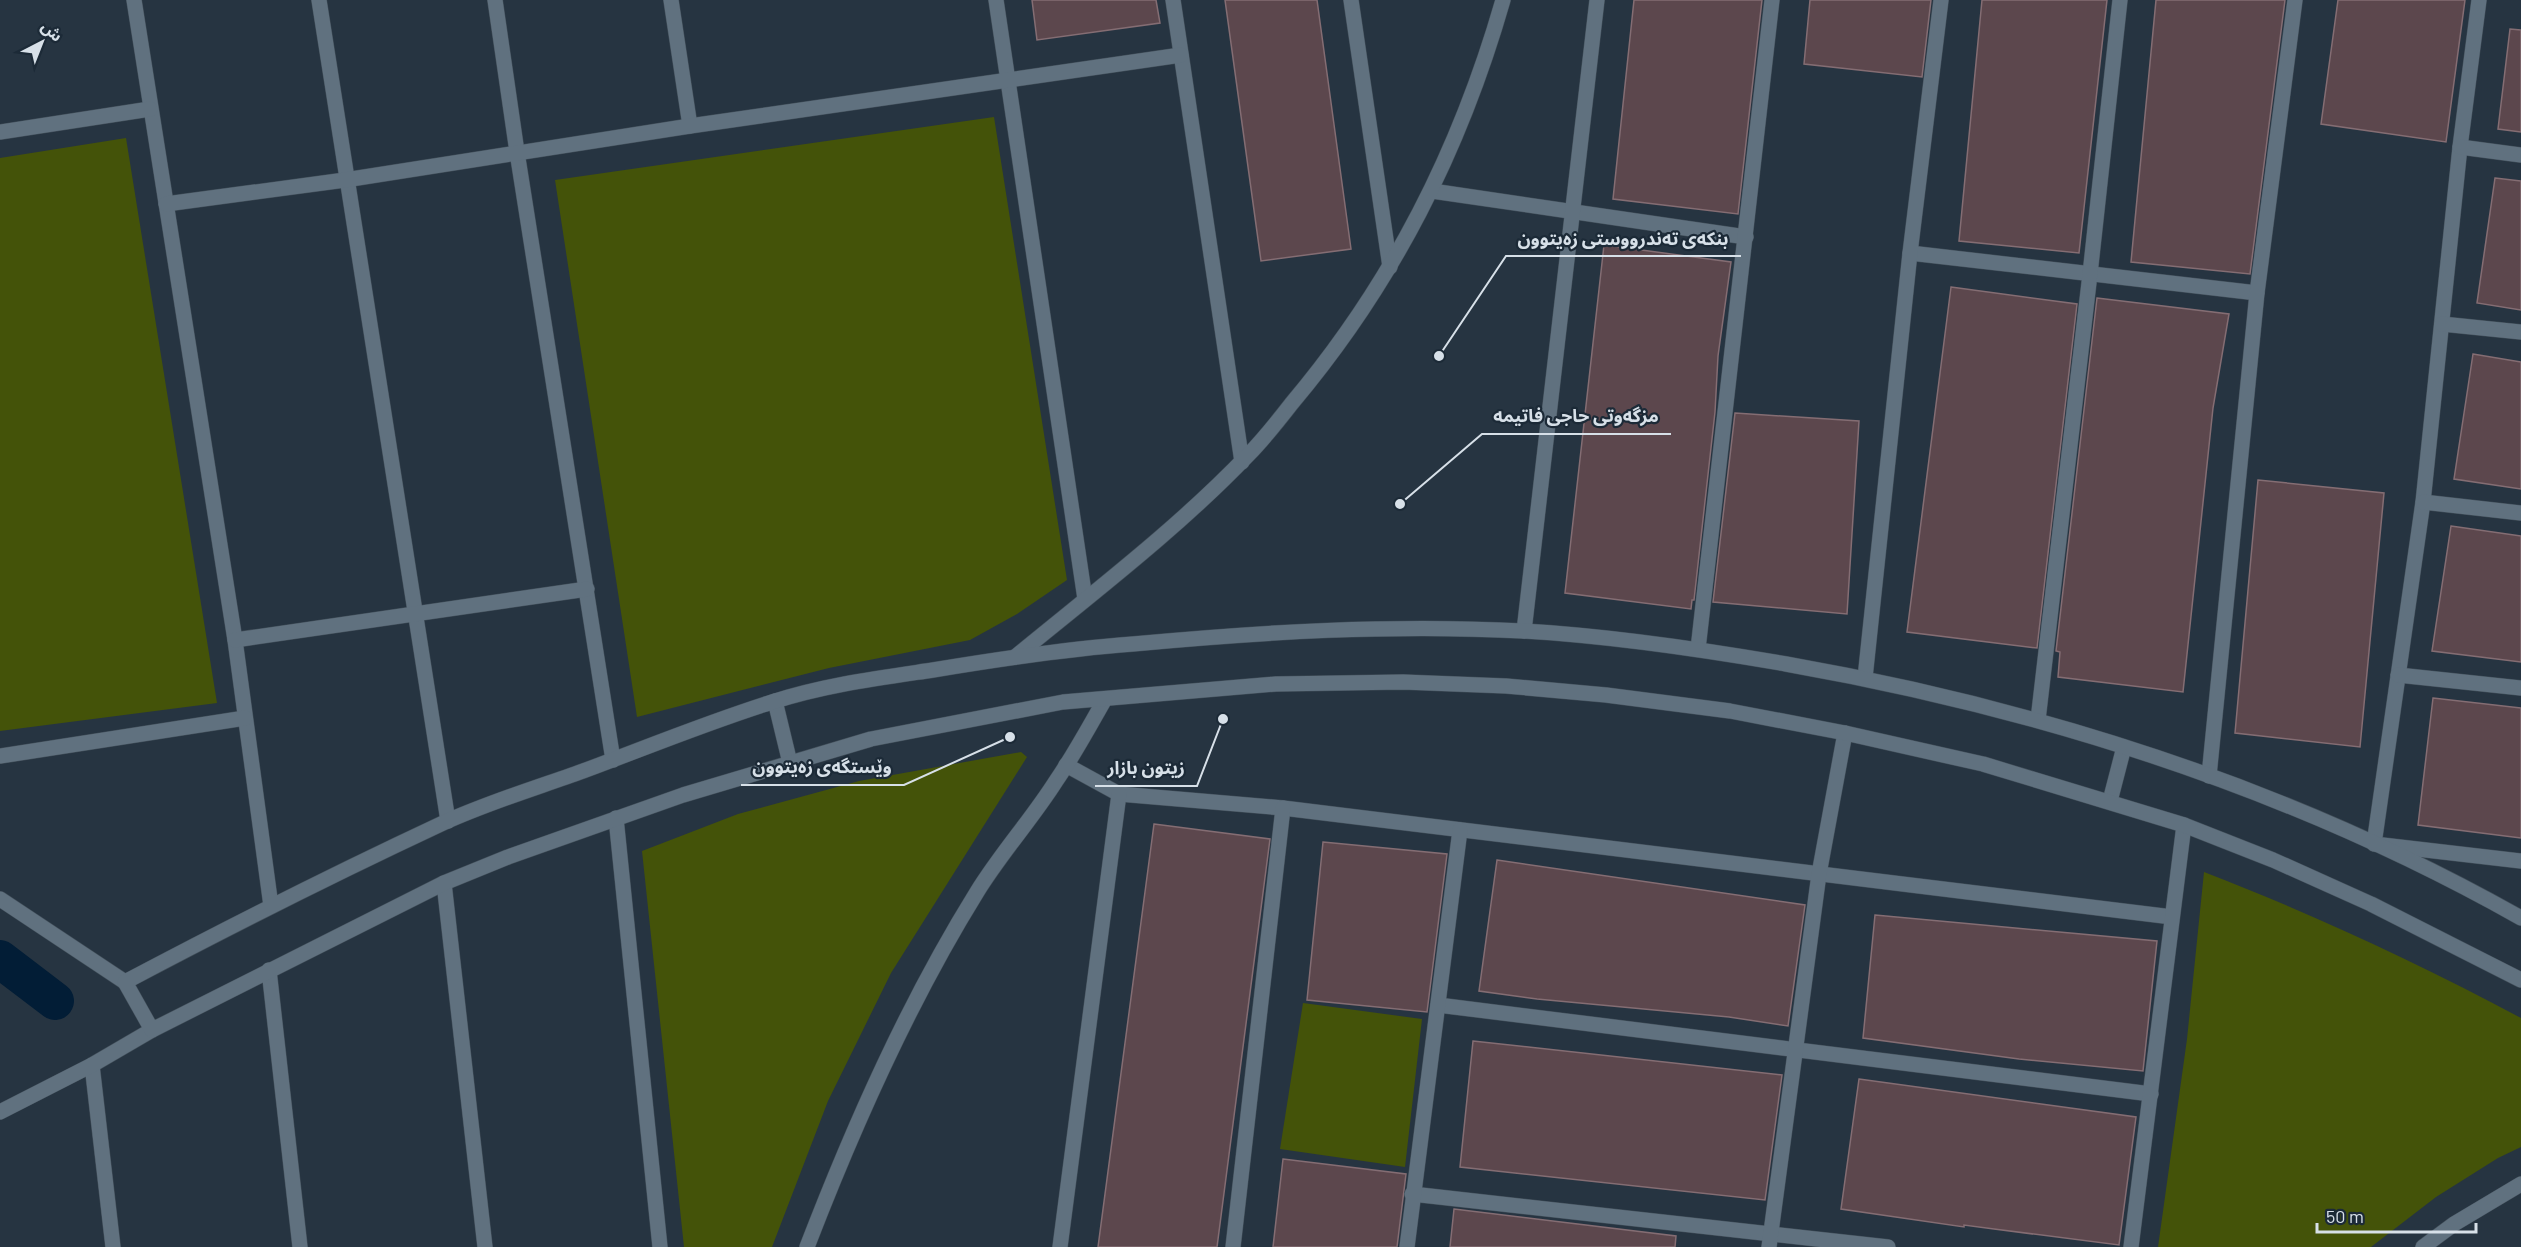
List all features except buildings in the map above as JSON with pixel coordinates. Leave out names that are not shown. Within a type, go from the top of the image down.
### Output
[{"type":"street","points":[[134,0],[235,640],[271,906]]},
{"type":"street","points":[[319,0],[345,180],[448,821]]},
{"type":"street","points":[[495,0],[613,760]]},
{"type":"street","points":[[671,0],[690,126]]},
{"type":"street","points":[[996,0],[1085,599]]},
{"type":"street","points":[[1173,0],[1242,462]]},
{"type":"street","points":[[1351,0],[1390,267]]},
{"type":"street","points":[[1015,657],[1160,538],[1242,462],[1304,390],[1354,324],[1390,267],[1432,191],[1486,59],[1503,0]]},
{"type":"street","points":[[1524,632],[1597,0]]},
{"type":"street","points":[[1698,649],[1772,0]]},
{"type":"street","points":[[1865,678],[1910,253],[1941,0]]},
{"type":"street","points":[[2038,720],[2120,0]]},
{"type":"street","points":[[2209,776],[2257,293],[2295,0]]},
{"type":"street","points":[[2374,844],[2423,502],[2460,147],[2479,0]]},
{"type":"street","points":[[166,204],[345,180],[690,126],[1181,55]]},
{"type":"street","points":[[0,132],[150,109]]},
{"type":"street","points":[[2460,147],[2521,155]]},
{"type":"street","points":[[1432,191],[1746,237]]},
{"type":"street","points":[[1910,253],[2257,293]]},
{"type":"street","points":[[2442,324],[2521,332]]},
{"type":"street","points":[[2423,502],[2521,513]]},
{"type":"street","points":[[235,640],[587,589]]},
{"type":"street","points":[[125,982],[271,906],[448,821],[775,700],[855,682],[1055,650],[1284,632],[1404,629],[1524,632],[1698,649],[1865,678],[2038,720],[2209,776],[2374,844],[2474,892],[2521,918]]},
{"type":"street","points":[[2398,675],[2521,688]]},
{"type":"street","points":[[0,1112],[92,1065],[152,1030],[444,883],[683,795],[871,739],[1064,702],[1276,684],[1403,682],[1506,686],[1606,696],[1730,711],[1845,733],[1983,764],[2184,825],[2371,904],[2521,980]]},
{"type":"street","points":[[807,1247],[877,1080],[923,987],[978,891],[1066,765],[1105,699]]},
{"type":"street","points":[[775,700],[790,763]]},
{"type":"street","points":[[0,756],[245,718]]},
{"type":"street","points":[[1770,1240],[1819,874],[1845,733]]},
{"type":"street","points":[[2110,801],[2124,747]]},
{"type":"street","points":[[1066,765],[1119,794],[1283,808],[2172,917]]},
{"type":"street","points":[[1060,1247],[1119,794]]},
{"type":"street","points":[[1233,1247],[1283,808]]},
{"type":"street","points":[[616,818],[660,1247]]},
{"type":"street","points":[[2131,1247],[2184,825]]},
{"type":"street","points":[[1407,1247],[1460,830]]},
{"type":"street","points":[[2374,844],[2521,861]]},
{"type":"street","points":[[444,883],[484,1247]]},
{"type":"street","points":[[0,899],[125,982],[152,1030]]},
{"type":"street","points":[[269,970],[300,1247]]},
{"type":"street","points":[[1438,1005],[2151,1094]]},
{"type":"street","points":[[92,1065],[113,1247]]},
{"type":"street","points":[[2423,1247],[2454,1224],[2521,1184]]},
{"type":"street","points":[[1413,1194],[1770,1240],[1888,1247]]},
{"type":"green space","points":[[994,117],[1067,580],[1017,614],[970,640],[829,668],[637,717],[555,180]]},
{"type":"green space","points":[[126,138],[217,703],[0,731],[0,158]]},
{"type":"green space","points":[[1021,752],[1027,757],[891,973],[828,1101],[772,1247],[684,1247],[642,851],[738,814],[859,781]]},
{"type":"green space","points":[[2204,872],[2365,940],[2521,1018],[2521,1147],[2498,1158],[2436,1197],[2371,1247],[2158,1247],[2187,1039]]},
{"type":"green space","points":[[1303,1003],[1422,1019],[1405,1167],[1280,1149]]},
{"type":"waterway","points":[[0,959],[55,1001]]},
{"type":"place","name":"بنکەی تەندرووستی زەیتوون","points":[[1439,356]]},
{"type":"place","name":"مزگەوتی حاجی فاتیمە","points":[[1400,504]]},
{"type":"place","name":"زيتون بازار","points":[[1223,719]]},
{"type":"place","name":"وێستگەی زەیتوون","points":[[1010,737]]}]
